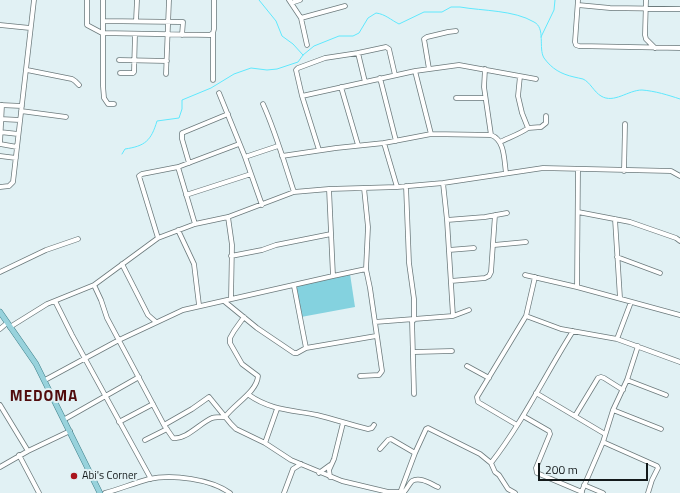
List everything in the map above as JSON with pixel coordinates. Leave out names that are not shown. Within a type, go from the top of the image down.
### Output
[{"type":"main road","points":[[0,312],[36,364],[45,380],[100,493]]},
{"type":"street","points":[[0,187],[9,186],[13,182],[34,0]]},
{"type":"street","points":[[87,0],[87,24],[102,33],[167,35],[210,35],[213,33]]},
{"type":"street","points":[[103,0],[102,33],[104,98],[108,104],[114,104]]},
{"type":"street","points":[[136,21],[137,0]]},
{"type":"street","points":[[166,74],[170,0]]},
{"type":"street","points":[[213,80],[214,0]]},
{"type":"street","points":[[300,0],[290,2],[301,18],[307,45]]},
{"type":"street","points":[[646,0],[645,35],[646,39],[655,48]]},
{"type":"street","points":[[680,9],[610,8],[578,2],[576,45],[680,48]]},
{"type":"street","points":[[301,18],[345,6]]},
{"type":"street","points":[[103,21],[183,22],[182,35]]},
{"type":"street","points":[[0,25],[30,28]]},
{"type":"street","points":[[429,69],[424,40],[434,35],[456,31]]},
{"type":"street","points":[[120,73],[134,73],[135,34]]},
{"type":"street","points":[[320,150],[302,96],[296,70],[298,68],[325,58],[388,47],[395,75]]},
{"type":"street","points":[[358,53],[365,82]]},
{"type":"street","points":[[119,60],[167,61]]},
{"type":"street","points":[[302,96],[415,71],[459,65],[536,79]]},
{"type":"street","points":[[485,69],[485,98],[491,135]]},
{"type":"street","points":[[27,70],[72,79],[79,85]]},
{"type":"street","points":[[415,71],[431,134]]},
{"type":"street","points":[[520,76],[518,96],[522,113],[528,128]]},
{"type":"street","points":[[380,78],[396,141]]},
{"type":"street","points":[[341,87],[358,145]]},
{"type":"street","points":[[220,93],[262,205]]},
{"type":"street","points":[[456,98],[485,98]]},
{"type":"street","points":[[263,104],[274,129],[278,146],[294,192]]},
{"type":"street","points":[[17,147],[1,145],[1,105],[66,117]]},
{"type":"street","points":[[189,163],[182,139],[182,132],[228,114]]},
{"type":"street","points":[[500,142],[514,134],[523,132],[528,128],[541,127],[546,123],[546,116]]},
{"type":"street","points":[[1,119],[20,120]]},
{"type":"street","points":[[624,171],[625,124]]},
{"type":"street","points":[[0,132],[18,134]]},
{"type":"street","points":[[282,156],[358,145],[384,143],[431,134],[491,135],[500,142],[506,173]]},
{"type":"street","points":[[384,143],[397,187]]},
{"type":"street","points":[[158,238],[139,176],[142,174],[178,167],[240,144]]},
{"type":"street","points":[[245,157],[278,146]]},
{"type":"street","points":[[0,156],[16,158]]},
{"type":"street","points":[[178,167],[195,224]]},
{"type":"street","points":[[0,329],[55,301],[94,285],[158,238],[195,224],[228,217],[294,192],[329,189],[397,187],[443,183],[543,168],[671,171],[680,176]]},
{"type":"street","points":[[577,287],[578,169]]},
{"type":"street","points":[[186,195],[251,174]]},
{"type":"street","points":[[443,183],[447,220],[453,316]]},
{"type":"street","points":[[406,186],[409,263],[414,299],[414,394]]},
{"type":"street","points":[[360,376],[374,376],[382,373],[366,269],[368,227],[364,188]]},
{"type":"street","points":[[329,189],[333,276]]},
{"type":"street","points":[[578,212],[630,222],[676,238],[680,241]]},
{"type":"street","points":[[447,220],[507,213]]},
{"type":"street","points":[[451,281],[485,278],[489,276],[491,272],[494,245],[495,215]]},
{"type":"street","points":[[228,217],[232,245],[232,299]]},
{"type":"street","points":[[615,219],[620,298]]},
{"type":"street","points":[[178,230],[194,264],[199,305]]},
{"type":"street","points":[[231,256],[331,234]]},
{"type":"street","points":[[0,272],[46,250],[78,240]]},
{"type":"street","points":[[494,245],[526,242]]},
{"type":"street","points":[[449,250],[474,248]]},
{"type":"street","points":[[617,257],[660,273]]},
{"type":"street","points":[[122,264],[148,315],[156,322]]},
{"type":"street","points":[[45,380],[120,340],[184,310],[199,305],[294,286],[366,269]]},
{"type":"street","points":[[524,275],[620,298],[680,315]]},
{"type":"street","points":[[517,424],[478,401],[477,397],[526,316],[535,277]]},
{"type":"street","points":[[94,285],[106,315],[165,427],[173,438],[180,438],[199,425],[213,418],[225,417],[235,405],[249,395],[258,380],[258,376],[242,364],[230,343],[230,338],[244,317]]},
{"type":"street","points":[[294,286],[306,348]]},
{"type":"street","points":[[224,300],[266,334],[294,353],[306,348],[376,336]]},
{"type":"street","points":[[55,301],[151,479]]},
{"type":"street","points":[[617,339],[631,302]]},
{"type":"street","points":[[375,322],[453,316],[469,310]]},
{"type":"street","points":[[147,327],[148,315]]},
{"type":"street","points":[[526,316],[549,325],[617,339],[680,362]]},
{"type":"street","points":[[491,463],[522,416],[573,331]]},
{"type":"street","points":[[522,416],[548,431],[550,434],[536,468],[537,473],[582,492],[603,442],[613,410],[627,380],[638,346]]},
{"type":"street","points":[[414,352],[452,351]]},
{"type":"street","points":[[467,366],[489,378]]},
{"type":"street","points":[[65,419],[139,377]]},
{"type":"street","points":[[575,416],[598,378],[604,378],[623,390]]},
{"type":"street","points":[[627,380],[666,395]]},
{"type":"street","points":[[536,393],[605,434]]},
{"type":"street","points":[[249,395],[277,409],[318,415],[368,429],[372,428],[374,425]]},
{"type":"street","points":[[145,440],[209,397],[236,430],[265,444],[291,460],[319,473],[342,482],[400,493],[406,489],[412,481],[417,480],[424,480],[438,487]]},
{"type":"street","points":[[119,422],[153,404]]},
{"type":"street","points":[[0,405],[28,450]]},
{"type":"street","points":[[265,444],[277,409]]},
{"type":"street","points":[[613,410],[660,429]]},
{"type":"street","points":[[0,416],[5,413]]},
{"type":"street","points":[[330,477],[329,470],[334,459],[343,423]]},
{"type":"street","points":[[400,493],[426,429],[431,428],[480,454],[491,463],[495,472],[508,488],[515,493]]},
{"type":"street","points":[[0,467],[28,450],[70,431]]},
{"type":"street","points":[[380,449],[388,440],[391,440],[415,453]]},
{"type":"street","points":[[603,442],[657,466],[658,468],[648,493]]},
{"type":"street","points":[[19,455],[39,493]]},
{"type":"street","points":[[284,493],[293,469],[291,460]]},
{"type":"street","points":[[293,469],[301,464]]},
{"type":"street","points":[[319,473],[331,464]]},
{"type":"street","points":[[105,493],[151,479],[170,478],[196,480],[214,484],[230,493]]},
{"type":"street","points":[[584,485],[603,493]]},
{"type":"street","points":[[505,493],[508,488]]},
{"type":"shaded area","points":[[350,274],[355,307],[301,317],[296,284]]},
{"type":"waterway","points":[[259,0],[276,21],[282,36],[293,44],[303,55]]},
{"type":"waterway","points":[[541,37],[554,10],[555,0]]},
{"type":"waterway","points":[[122,154],[125,149],[138,146],[150,138],[157,121],[179,118],[182,109],[182,100],[211,88],[234,74],[251,68],[267,70],[277,69],[298,62],[303,55],[314,46],[339,36],[353,36],[359,33],[368,18],[376,13],[399,24],[424,12],[442,12],[451,7],[517,15],[538,25],[541,33],[542,54],[550,65],[561,73],[585,80],[601,96],[606,98],[616,98],[642,90],[657,92],[680,99]]},
{"type":"place","name":"Abi's Corner","points":[[74,476]]},
{"type":"district","name":"MEDOMA","points":[[44,397]]}]
